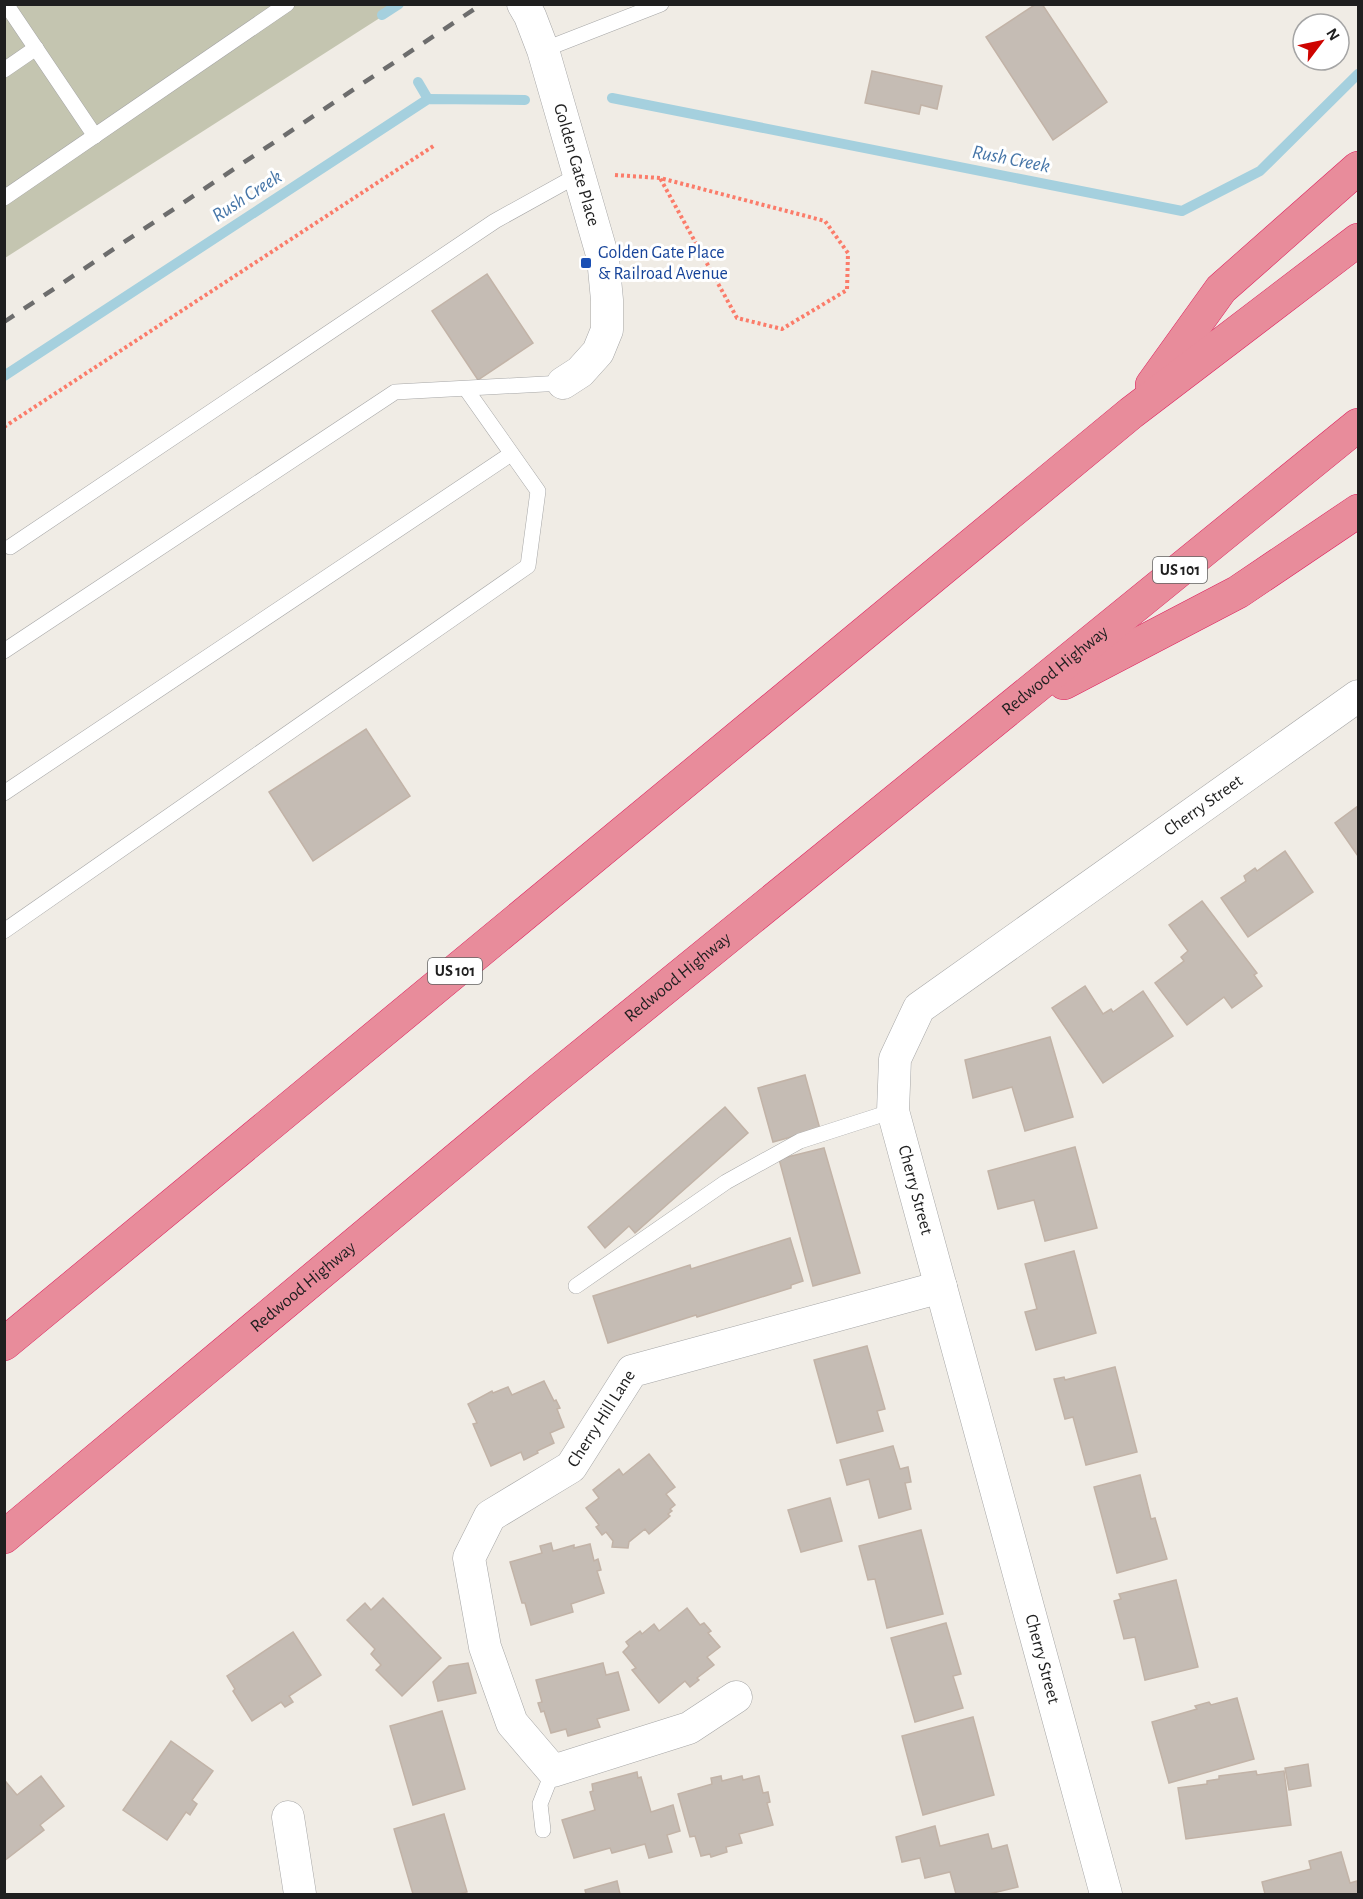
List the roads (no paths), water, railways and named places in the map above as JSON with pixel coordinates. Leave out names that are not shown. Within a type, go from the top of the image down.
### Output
[{"type":"highway","points":[[1131,413],[1221,289],[1359,168]]},
{"type":"highway","name":"US 101","points":[[4,1344],[1131,413],[1359,240]]},
{"type":"highway","name":"Redwood Highway","points":[[4,1538],[542,1088],[1359,425]]},
{"type":"highway","points":[[1001,716],[1238,592],[1359,511]]},
{"type":"street","name":"Golden Gate Place","points":[[524,4],[543,50],[603,258],[608,300],[607,330],[598,352],[580,372],[563,383]]},
{"type":"street","name":"Cherry Street","points":[[1106,1894],[893,1111],[895,1059],[919,1008],[1359,696]]},
{"type":"street","name":"Cherry Hill Lane","points":[[553,1771],[512,1723],[485,1647],[469,1558],[490,1516],[571,1467],[632,1371],[941,1287]]},
{"type":"street","points":[[553,1771],[689,1728],[736,1697]]},
{"type":"street","points":[[288,1817],[300,1894]]},
{"type":"lane","points":[[6,4],[95,136]]},
{"type":"lane","points":[[4,198],[287,4]]},
{"type":"lane","points":[[543,50],[661,4]]},
{"type":"lane","points":[[4,70],[36,48]]},
{"type":"lane","points":[[10,547],[495,221],[578,175]]},
{"type":"lane","points":[[4,651],[395,392],[563,383]]},
{"type":"lane","points":[[4,931],[528,566],[538,491],[466,389]]},
{"type":"lane","points":[[4,793],[511,454]]},
{"type":"lane","points":[[576,1286],[726,1182],[800,1140],[893,1111]]},
{"type":"lane","points":[[543,1830],[540,1804],[553,1771]]},
{"type":"waterway","points":[[382,15],[399,4]]},
{"type":"waterway","name":"Rush Creek","points":[[612,98],[1182,211],[1260,171],[1358,74]]},
{"type":"waterway","points":[[418,82],[428,99]]},
{"type":"waterway","name":"Rush Creek","points":[[4,376],[428,99],[525,100]]},
{"type":"railway","points":[[4,322],[482,4]]},
{"type":"place","name":"Golden Gate Place & Railroad Avenue","points":[[586,263]]}]
